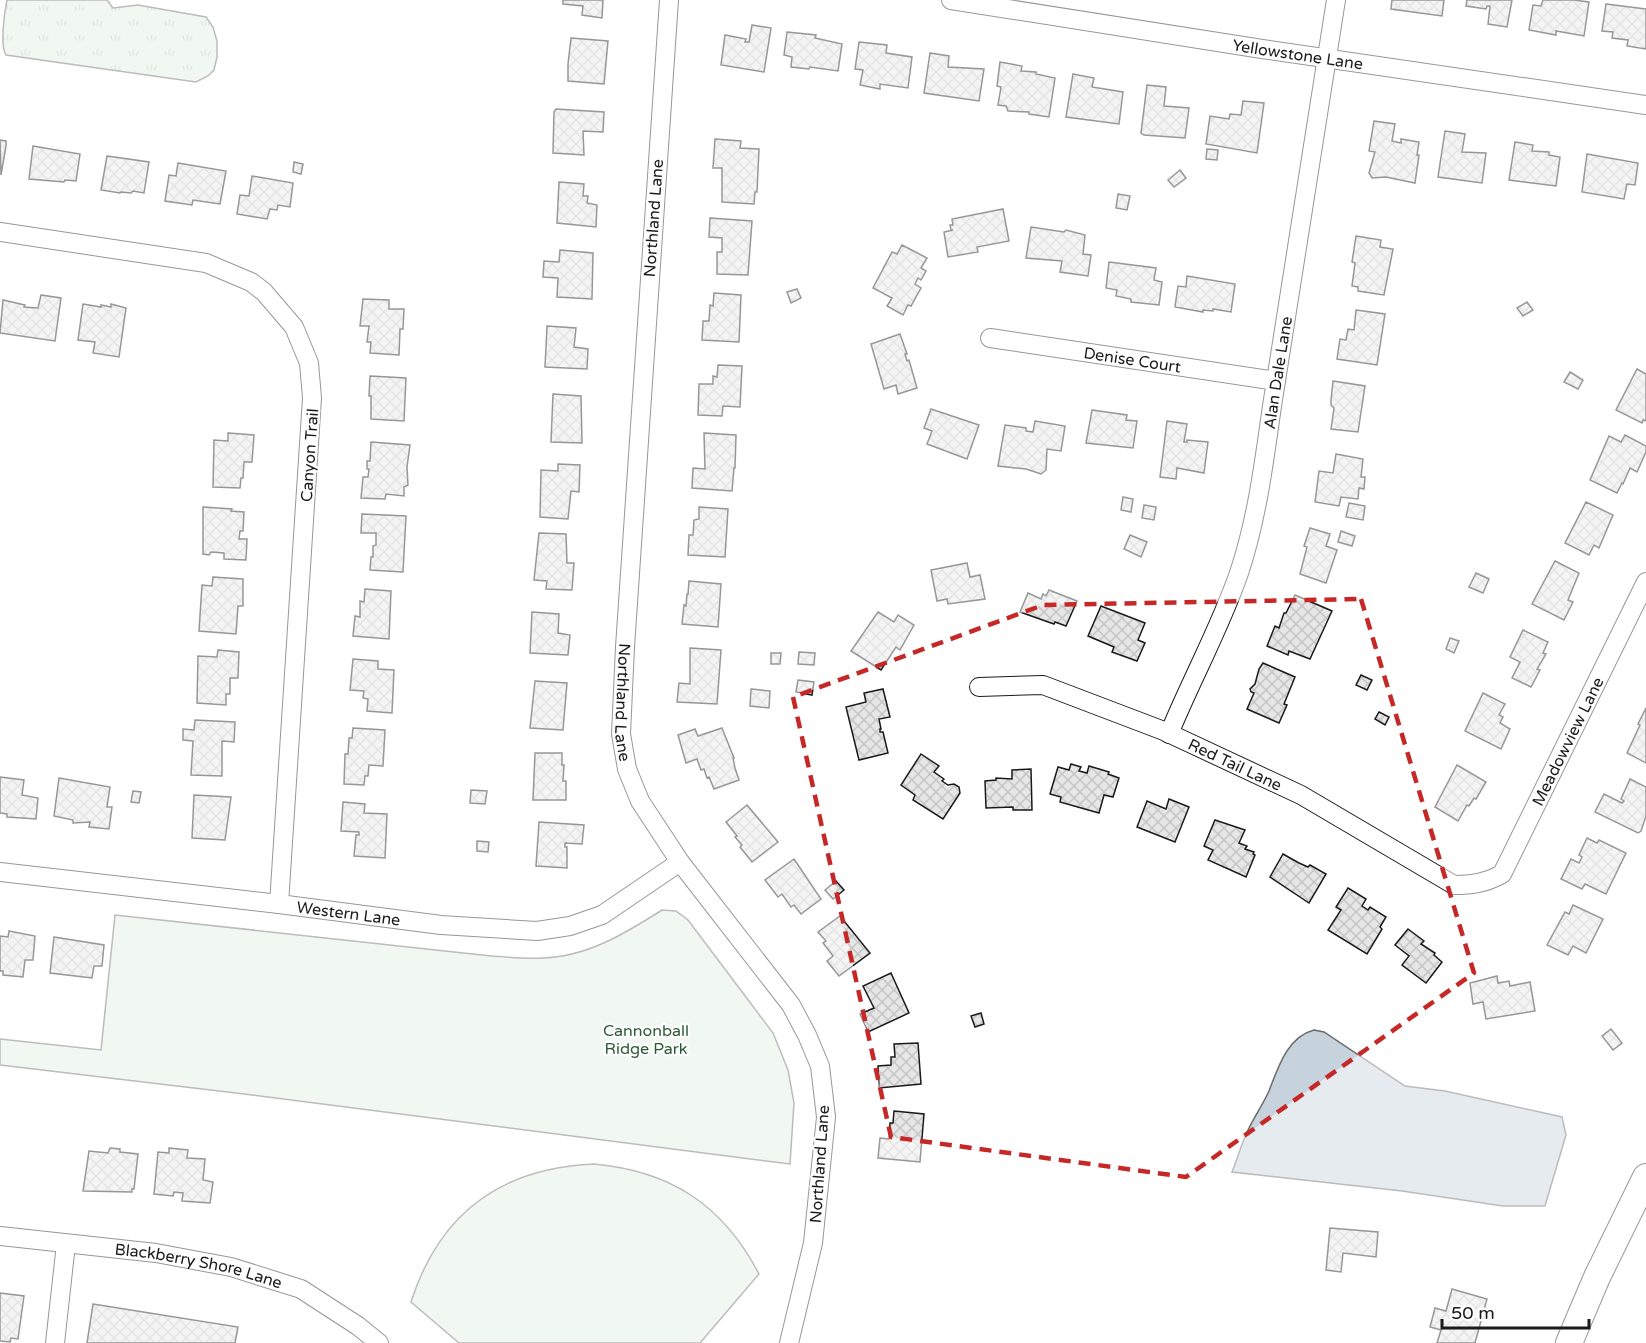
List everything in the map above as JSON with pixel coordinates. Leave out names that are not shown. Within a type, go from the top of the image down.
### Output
[{"type":"main road","points":[[1569,1343],[1597,1277],[1646,1177]]},
{"type":"street","name":"Northland Lane","points":[[669,0],[624,658],[621,734],[627,769],[640,801],[680,862],[791,1005],[820,1066],[826,1117],[813,1243],[789,1343]]},
{"type":"street","name":"Yellowstone Lane","points":[[951,0],[1646,105]]},
{"type":"street","name":"Alan Dale Lane","points":[[1169,734],[1238,574],[1253,524],[1336,0]]},
{"type":"street","name":"Canyon Trail","points":[[0,232],[206,263],[234,273],[264,292],[294,327],[309,363],[312,398],[279,904]]},
{"type":"street","name":"Denise Court","points":[[990,338],[1276,381]]},
{"type":"street","name":"Meadowview Lane","points":[[1474,884],[1490,881],[1502,873],[1646,582]]},
{"type":"street","name":"Red Tail Lane","points":[[980,687],[1043,685],[1169,734],[1301,795],[1454,885],[1474,884]]},
{"type":"street","name":"Western Lane","points":[[0,872],[441,925],[537,931],[570,926],[602,915],[680,862]]},
{"type":"street","name":"Blackberry Shore Lane","points":[[0,1236],[186,1258],[231,1267],[302,1289],[358,1326],[379,1343]]},
{"type":"street","points":[[55,1343],[66,1244]]},
{"type":"highlighted area","points":[[1361,599],[1474,973],[1186,1177],[891,1137],[793,697],[1043,605]]},
{"type":"green space","points":[[7,0],[107,0],[113,8],[138,5],[206,17],[213,27],[217,41],[214,70],[196,82],[6,55],[3,37]]},
{"type":"green space","name":"Cannonball Ridge Park","points":[[662,910],[676,911],[688,920],[773,1033],[788,1070],[794,1103],[790,1164],[0,1065],[0,1039],[101,1050],[115,915],[491,956],[536,958],[559,957],[590,948],[620,935]]},
{"type":"green space","points":[[594,1164],[647,1174],[671,1184],[692,1196],[711,1211],[745,1250],[759,1274],[700,1343],[459,1343],[411,1302],[423,1271],[438,1244],[457,1221],[478,1202],[503,1186],[530,1175],[561,1167]]},
{"type":"shaded area","points":[[1314,1030],[1324,1032],[1405,1086],[1445,1091],[1562,1117],[1566,1135],[1545,1206],[1503,1206],[1402,1191],[1232,1172],[1247,1133],[1267,1096],[1280,1063],[1297,1039]]},
{"type":"building","points":[[563,0],[603,0],[602,18],[582,15],[583,6],[563,4]]},
{"type":"building","points":[[1392,0],[1444,0],[1442,16],[1391,9]]},
{"type":"building","points":[[1467,0],[1512,0],[1507,27],[1488,24],[1490,6],[1486,9],[1466,6]]},
{"type":"building","points":[[1543,0],[1589,2],[1584,36],[1556,31],[1556,35],[1529,30],[1533,5],[1541,6]]},
{"type":"building","points":[[1606,4],[1646,9],[1646,49],[1627,46],[1628,40],[1612,38],[1613,32],[1602,31]]},
{"type":"building","points":[[752,25],[771,28],[764,72],[721,65],[725,35],[746,39],[745,42],[749,42]]},
{"type":"building","points":[[787,32],[816,35],[815,38],[842,44],[838,71],[791,67],[792,57],[784,55]]},
{"type":"building","points":[[571,38],[608,41],[604,84],[568,81]]},
{"type":"building","points":[[859,42],[887,45],[886,53],[912,57],[908,88],[880,84],[880,89],[860,85],[863,70],[855,69]]},
{"type":"building","points":[[930,53],[949,56],[948,67],[984,69],[979,101],[924,93]]},
{"type":"building","points":[[1000,62],[1022,66],[1021,71],[1036,72],[1036,74],[1055,78],[1049,117],[1029,114],[1029,112],[1008,111],[1006,106],[998,105],[1001,87],[997,86]]},
{"type":"building","points":[[1073,74],[1094,78],[1092,87],[1123,92],[1119,124],[1066,117]]},
{"type":"building","points":[[1147,85],[1166,87],[1164,106],[1189,108],[1185,138],[1141,133]]},
{"type":"building","points":[[1243,101],[1264,103],[1257,153],[1206,144],[1210,116],[1229,119],[1230,114],[1241,115]]},
{"type":"building","points":[[556,109],[604,112],[603,132],[583,131],[584,155],[553,153]]},
{"type":"building","points":[[1374,121],[1395,124],[1392,141],[1401,143],[1401,139],[1419,142],[1415,183],[1386,177],[1372,178],[1369,173],[1375,152],[1369,151]]},
{"type":"building","points":[[1445,131],[1465,134],[1462,152],[1486,153],[1482,183],[1438,177]]},
{"type":"building","points":[[715,139],[741,141],[740,148],[759,149],[757,192],[755,192],[754,204],[722,202],[722,168],[713,168]]},
{"type":"building","points":[[0,140],[6,141],[1,175]]},
{"type":"building","points":[[1515,142],[1533,145],[1532,151],[1549,152],[1549,155],[1560,157],[1556,186],[1509,180]]},
{"type":"building","points":[[33,146],[80,154],[76,181],[29,179]]},
{"type":"building","points":[[1207,149],[1218,150],[1217,160],[1206,159]]},
{"type":"building","points":[[1587,154],[1638,163],[1635,185],[1627,184],[1624,199],[1582,192]]},
{"type":"building","points":[[107,156],[149,162],[144,193],[101,190]]},
{"type":"building","points":[[294,162],[303,164],[301,174],[293,172]]},
{"type":"building","points":[[178,163],[226,171],[220,204],[193,200],[192,205],[165,201],[169,175],[176,176]]},
{"type":"building","points":[[1180,170],[1186,178],[1174,187],[1168,180]]},
{"type":"building","points":[[252,176],[293,183],[290,207],[278,205],[277,210],[270,209],[267,219],[237,214],[240,195],[249,196]]},
{"type":"building","points":[[559,182],[584,184],[583,196],[588,196],[587,203],[597,205],[596,227],[557,223]]},
{"type":"building","points":[[1118,194],[1130,196],[1127,210],[1116,208]]},
{"type":"building","points":[[1003,209],[1009,241],[977,247],[978,252],[948,257],[944,232],[953,230],[950,225],[953,225],[952,219]]},
{"type":"building","points":[[710,218],[752,221],[748,275],[717,274],[717,252],[722,252],[722,238],[709,237]]},
{"type":"building","points":[[1031,227],[1064,232],[1066,230],[1085,235],[1083,254],[1091,255],[1088,276],[1060,272],[1062,261],[1026,258]]},
{"type":"building","points":[[1356,236],[1381,240],[1380,247],[1393,249],[1384,295],[1358,291],[1358,287],[1352,286],[1355,263],[1352,262]]},
{"type":"building","points":[[902,245],[927,258],[921,268],[926,271],[921,280],[918,278],[915,284],[921,288],[903,315],[887,306],[892,298],[873,288],[892,252],[897,254]]},
{"type":"building","points":[[560,250],[593,253],[592,299],[557,297],[558,278],[543,277],[544,261],[559,262]]},
{"type":"building","points":[[1109,262],[1156,268],[1154,280],[1162,282],[1159,305],[1131,302],[1131,299],[1116,296],[1117,290],[1106,288]]},
{"type":"building","points":[[1187,276],[1235,284],[1231,312],[1213,309],[1213,311],[1203,310],[1203,312],[1175,307],[1178,286],[1186,287]]},
{"type":"building","points":[[797,289],[801,298],[791,303],[787,292]]},
{"type":"building","points":[[714,293],[741,295],[739,342],[702,340],[703,321],[709,321],[710,305],[713,306]]},
{"type":"building","points":[[41,295],[61,298],[55,341],[0,333],[3,300],[25,305],[24,307],[38,308]]},
{"type":"building","points":[[363,299],[389,300],[389,309],[404,309],[403,329],[400,329],[399,355],[370,353],[371,342],[367,342],[369,326],[360,326]]},
{"type":"building","points":[[1527,302],[1533,310],[1523,316],[1517,308]]},
{"type":"building","points":[[83,304],[111,307],[111,304],[126,308],[119,357],[93,353],[95,342],[78,340]]},
{"type":"building","points":[[1356,310],[1385,314],[1377,365],[1337,359],[1340,339],[1346,340],[1348,329],[1354,330]]},
{"type":"building","points":[[547,326],[576,328],[574,347],[588,349],[587,369],[545,367]]},
{"type":"building","points":[[900,334],[917,388],[898,394],[896,385],[884,389],[871,344]]},
{"type":"building","points":[[718,365],[742,366],[740,407],[723,406],[722,416],[698,415],[699,384],[713,384],[713,376],[717,377]]},
{"type":"building","points":[[1637,369],[1646,374],[1646,421],[1643,420],[1642,423],[1616,410]]},
{"type":"building","points":[[1570,372],[1583,380],[1578,389],[1564,382]]},
{"type":"building","points":[[370,376],[406,378],[404,421],[371,419]]},
{"type":"building","points":[[1333,381],[1365,386],[1358,432],[1331,429],[1334,408],[1331,405]]},
{"type":"building","points":[[553,394],[581,396],[582,443],[551,442]]},
{"type":"building","points":[[931,409],[979,425],[967,459],[927,444],[932,431],[924,428]]},
{"type":"building","points":[[1092,410],[1127,415],[1126,420],[1137,421],[1133,448],[1086,443]]},
{"type":"building","points":[[1035,421],[1065,426],[1061,451],[1047,449],[1046,470],[1041,474],[1026,469],[998,466],[1005,425],[1026,428],[1026,431],[1033,432]]},
{"type":"building","points":[[1167,421],[1187,424],[1184,442],[1187,440],[1208,442],[1204,473],[1177,468],[1176,479],[1160,477]]},
{"type":"building","points":[[228,433],[254,435],[252,462],[244,462],[240,488],[213,487],[214,440],[228,441]]},
{"type":"building","points":[[704,433],[736,435],[732,491],[692,488],[693,468],[705,469]]},
{"type":"building","points":[[1625,435],[1646,446],[1646,452],[1637,472],[1630,468],[1617,493],[1590,480],[1609,436],[1621,442]]},
{"type":"building","points":[[371,442],[410,445],[407,467],[408,485],[404,487],[404,496],[386,494],[385,499],[361,498],[363,477],[368,477],[367,461],[370,461]]},
{"type":"building","points":[[1336,454],[1363,459],[1361,477],[1365,477],[1364,489],[1359,488],[1358,499],[1341,497],[1339,506],[1315,502],[1319,471],[1333,473]]},
{"type":"building","points":[[558,464],[580,465],[579,492],[571,491],[568,519],[540,517],[541,470],[558,471]]},
{"type":"building","points":[[1123,497],[1133,499],[1131,512],[1121,510]]},
{"type":"building","points":[[1586,502],[1613,515],[1599,548],[1594,545],[1589,555],[1565,543]]},
{"type":"building","points":[[1349,503],[1365,506],[1363,520],[1346,517]]},
{"type":"building","points":[[1144,505],[1156,507],[1154,520],[1142,518]]},
{"type":"building","points":[[203,507],[244,512],[243,531],[240,531],[239,539],[247,539],[246,560],[224,559],[224,553],[203,554]]},
{"type":"building","points":[[699,507],[728,509],[725,557],[688,555],[689,535],[693,535],[694,520],[699,519]]},
{"type":"building","points":[[362,514],[406,516],[403,572],[370,570],[373,546],[376,545],[376,533],[361,533]]},
{"type":"building","points":[[1310,528],[1330,534],[1326,546],[1337,550],[1326,583],[1300,574],[1307,547],[1304,546]]},
{"type":"building","points":[[1341,531],[1355,536],[1352,546],[1338,542]]},
{"type":"building","points":[[539,533],[566,534],[567,563],[574,563],[572,590],[546,589],[547,581],[534,580]]},
{"type":"building","points":[[1130,535],[1147,542],[1141,557],[1124,549]]},
{"type":"building","points":[[1555,561],[1579,573],[1568,600],[1573,602],[1564,620],[1532,604]]},
{"type":"building","points":[[967,563],[970,577],[980,575],[985,599],[948,604],[947,599],[937,601],[931,570]]},
{"type":"building","points":[[1476,573],[1489,579],[1483,593],[1469,587]]},
{"type":"building","points":[[213,577],[243,579],[243,606],[238,606],[236,634],[199,631],[202,585],[212,586]]},
{"type":"building","points":[[689,581],[721,584],[718,627],[682,624]]},
{"type":"building","points":[[365,589],[391,591],[389,639],[353,636],[355,616],[360,617],[360,601],[364,602]]},
{"type":"building","points":[[1049,590],[1077,601],[1066,626],[1020,612],[1028,593],[1041,599],[1043,594],[1046,596]]},
{"type":"building","points":[[1295,595],[1332,611],[1310,659],[1289,651],[1288,655],[1267,646],[1275,626],[1279,628],[1284,613]]},
{"type":"building","points":[[1101,606],[1145,623],[1138,640],[1145,643],[1137,661],[1112,652],[1114,647],[1088,636]]},
{"type":"building","points":[[532,612],[559,614],[558,633],[570,635],[568,655],[530,653]]},
{"type":"building","points":[[878,612],[894,622],[898,615],[914,625],[900,650],[896,647],[881,670],[851,651]]},
{"type":"building","points":[[1523,630],[1548,642],[1543,653],[1546,654],[1537,669],[1540,670],[1531,687],[1512,678],[1520,662],[1510,657]]},
{"type":"building","points":[[1450,638],[1459,641],[1454,653],[1446,649]]},
{"type":"building","points":[[690,648],[721,650],[717,704],[677,702],[679,683],[690,684]]},
{"type":"building","points":[[218,650],[239,652],[238,678],[230,678],[230,694],[226,694],[226,705],[197,703],[198,656],[217,657]]},
{"type":"building","points":[[799,652],[815,653],[814,665],[798,664]]},
{"type":"building","points":[[771,653],[781,653],[780,664],[771,664]]},
{"type":"building","points":[[353,659],[378,661],[378,669],[394,670],[392,713],[367,711],[368,699],[363,698],[364,691],[350,690]]},
{"type":"building","points":[[1263,663],[1295,677],[1279,723],[1247,709],[1254,693],[1250,689],[1255,684]]},
{"type":"building","points":[[1361,675],[1372,680],[1367,690],[1356,685]]},
{"type":"building","points":[[798,680],[814,682],[812,695],[796,692]]},
{"type":"building","points":[[535,681],[567,683],[563,730],[530,728]]},
{"type":"building","points":[[751,689],[770,691],[769,708],[750,706]]},
{"type":"building","points":[[883,689],[890,717],[879,719],[880,732],[883,732],[888,753],[859,760],[846,707],[866,702],[864,693]]},
{"type":"building","points":[[1483,693],[1505,704],[1499,715],[1503,717],[1500,723],[1510,729],[1501,749],[1465,731]]},
{"type":"building","points":[[1646,708],[1646,763],[1627,753]]},
{"type":"building","points":[[1379,712],[1389,717],[1385,725],[1375,719]]},
{"type":"building","points":[[195,720],[235,722],[234,742],[222,741],[222,776],[191,775],[193,741],[183,740],[183,729],[194,730]]},
{"type":"building","points":[[353,728],[385,730],[383,766],[369,765],[364,785],[344,784],[345,754],[348,754],[349,738],[352,738]]},
{"type":"building","points":[[722,728],[734,758],[739,780],[714,789],[704,769],[701,770],[697,759],[686,763],[678,735],[695,729],[698,736]]},
{"type":"building","points":[[535,753],[562,753],[566,800],[533,800]]},
{"type":"building","points":[[921,754],[939,766],[934,772],[944,779],[942,781],[959,787],[960,793],[943,819],[913,800],[915,795],[901,785]]},
{"type":"building","points":[[1071,764],[1081,767],[1079,771],[1087,773],[1089,766],[1109,772],[1108,774],[1119,778],[1113,797],[1104,795],[1099,813],[1060,802],[1061,797],[1050,794],[1058,767],[1069,770]]},
{"type":"building","points":[[1457,765],[1486,782],[1476,799],[1474,798],[1469,806],[1467,805],[1458,821],[1435,807]]},
{"type":"building","points":[[1031,769],[1032,810],[1013,810],[1013,807],[986,808],[985,781],[996,780],[996,778],[1012,779],[1012,770]]},
{"type":"building","points":[[0,777],[24,780],[22,795],[38,798],[36,819],[7,817],[7,814],[0,813]]},
{"type":"building","points":[[59,778],[110,787],[107,807],[112,807],[109,829],[89,827],[90,822],[73,823],[73,820],[54,816]]},
{"type":"building","points":[[1630,779],[1646,787],[1646,816],[1641,831],[1638,833],[1595,812],[1604,794],[1622,803],[1624,801],[1621,799]]},
{"type":"building","points":[[471,790],[487,791],[485,804],[470,803]]},
{"type":"building","points":[[133,791],[141,792],[139,803],[131,802]]},
{"type":"building","points":[[194,795],[231,797],[225,840],[192,838]]},
{"type":"building","points":[[1169,799],[1189,807],[1175,842],[1137,827],[1147,801],[1166,809]]},
{"type":"building","points":[[343,802],[365,804],[364,813],[387,814],[385,858],[354,856],[356,835],[359,835],[359,832],[341,831]]},
{"type":"building","points":[[747,805],[778,842],[752,862],[740,847],[742,845],[735,837],[737,836],[726,822]]},
{"type":"building","points":[[1215,820],[1245,830],[1239,843],[1247,846],[1245,849],[1254,852],[1255,855],[1246,877],[1208,860],[1213,850],[1204,846]]},
{"type":"building","points":[[539,822],[584,825],[582,844],[565,843],[567,868],[536,866]]},
{"type":"building","points":[[1587,838],[1597,843],[1599,840],[1626,853],[1606,894],[1585,884],[1582,889],[1561,879],[1571,859],[1579,863],[1582,857],[1579,855]]},
{"type":"building","points":[[477,841],[489,842],[488,852],[477,851]]},
{"type":"building","points":[[1283,854],[1326,874],[1309,903],[1270,877]]},
{"type":"building","points":[[794,859],[821,899],[801,914],[794,905],[791,907],[782,894],[778,897],[765,880]]},
{"type":"building","points":[[836,881],[844,890],[833,899],[825,890]]},
{"type":"building","points":[[1348,888],[1366,899],[1362,906],[1368,910],[1370,907],[1386,917],[1380,927],[1382,929],[1367,954],[1328,930],[1341,910],[1336,907]]},
{"type":"building","points":[[1573,905],[1603,919],[1586,953],[1573,946],[1568,955],[1547,945],[1565,912],[1569,914]]},
{"type":"building","points":[[840,916],[870,953],[839,976],[827,961],[833,956],[823,943],[826,941],[818,932]]},
{"type":"building","points":[[1408,929],[1424,941],[1421,944],[1435,953],[1434,955],[1442,962],[1426,983],[1402,965],[1409,956],[1395,945]]},
{"type":"building","points":[[9,931],[35,936],[33,960],[25,960],[23,977],[3,975],[3,971],[0,971],[0,936],[8,937]]},
{"type":"building","points":[[54,937],[104,945],[102,966],[94,966],[92,978],[50,973]]},
{"type":"building","points":[[891,973],[909,1013],[868,1032],[860,1014],[874,1008],[863,986]]},
{"type":"building","points":[[1497,976],[1498,983],[1509,981],[1510,986],[1530,982],[1535,1011],[1486,1019],[1483,1002],[1473,1004],[1470,983]]},
{"type":"building","points":[[981,1013],[984,1024],[975,1027],[971,1016]]},
{"type":"building","points":[[1611,1029],[1622,1043],[1613,1050],[1602,1036]]},
{"type":"building","points":[[918,1043],[921,1084],[879,1088],[878,1066],[891,1065],[891,1057],[895,1057],[894,1044]]},
{"type":"building","points":[[894,1111],[924,1114],[920,1162],[878,1158],[880,1138],[889,1139],[890,1123],[893,1123]]},
{"type":"building","points":[[110,1148],[120,1149],[120,1152],[138,1154],[134,1189],[132,1192],[83,1191],[89,1151],[108,1153]]},
{"type":"building","points":[[169,1148],[188,1150],[187,1158],[205,1159],[203,1180],[213,1182],[210,1203],[182,1201],[183,1193],[174,1192],[173,1196],[154,1194],[158,1152],[169,1153]]},
{"type":"building","points":[[1330,1228],[1378,1232],[1376,1257],[1343,1253],[1341,1272],[1326,1270]]},
{"type":"building","points":[[1452,1289],[1487,1299],[1475,1343],[1437,1343],[1441,1330],[1430,1327],[1435,1308],[1446,1311]]},
{"type":"building","points":[[0,1293],[24,1296],[18,1339],[11,1338],[10,1342],[0,1341]]},
{"type":"building","points":[[93,1304],[238,1327],[235,1343],[87,1343]]}]
